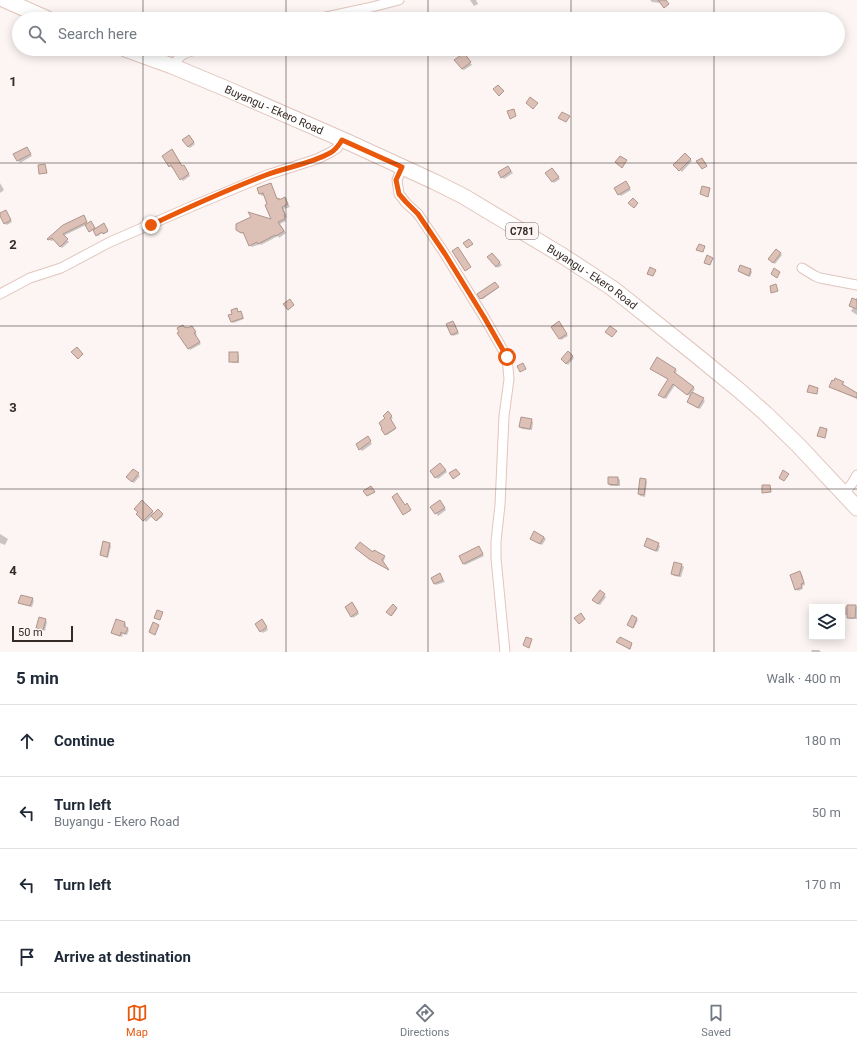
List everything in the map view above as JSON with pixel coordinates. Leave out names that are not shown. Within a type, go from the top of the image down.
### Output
[{"type":"main road","points":[[5,0],[32,12]]},
{"type":"main road","name":"Buyangu - Ekero Road","points":[[145,56],[227,89],[435,182],[469,200],[563,256],[612,288],[755,404],[798,445],[857,508]]},
{"type":"street","points":[[349,12],[399,0]]},
{"type":"street","points":[[172,66],[180,56]]},
{"type":"street","points":[[0,294],[30,278],[61,268],[110,242],[188,208],[267,175],[317,159],[337,148],[342,140]]},
{"type":"street","points":[[402,167],[396,180],[399,194],[418,214],[445,254],[507,357],[509,379],[504,416],[500,505],[496,541],[496,558],[505,652]]},
{"type":"street","points":[[802,268],[820,278],[857,285]]},
{"type":"street","points":[[844,494],[857,474]]},
{"type":"building","points":[[658,0],[666,0],[669,4],[664,8]]},
{"type":"building","points":[[460,56],[466,56],[471,62],[462,69],[454,60]]},
{"type":"building","points":[[498,85],[504,91],[499,96],[493,89]]},
{"type":"building","points":[[530,97],[538,103],[533,109],[526,103]]},
{"type":"building","points":[[514,109],[516,116],[510,119],[507,111]]},
{"type":"building","points":[[562,112],[570,116],[566,122],[558,118]]},
{"type":"building","points":[[189,135],[194,142],[188,147],[182,140]]},
{"type":"building","points":[[27,147],[31,154],[17,161],[13,154]]},
{"type":"building","points":[[172,149],[182,166],[184,165],[189,174],[180,180],[171,165],[169,167],[162,156]]},
{"type":"building","points":[[685,153],[691,159],[679,171],[673,165]]},
{"type":"building","points":[[620,156],[627,160],[622,168],[615,162]]},
{"type":"building","points":[[702,158],[707,166],[702,169],[696,161]]},
{"type":"building","points":[[45,164],[47,173],[39,174],[38,165]]},
{"type":"building","points":[[508,166],[511,171],[501,178],[498,172]]},
{"type":"building","points":[[552,168],[559,177],[552,182],[545,173]]},
{"type":"building","points":[[626,181],[630,188],[618,195],[614,188]]},
{"type":"building","points":[[271,183],[277,199],[279,198],[279,200],[285,197],[288,204],[282,207],[285,219],[278,222],[284,231],[258,244],[257,242],[249,246],[243,232],[241,233],[236,230],[236,224],[251,217],[248,212],[271,219],[265,205],[267,204],[263,193],[259,194],[257,188]]},
{"type":"building","points":[[702,186],[710,188],[708,197],[700,194]]},
{"type":"building","points":[[633,198],[638,203],[634,208],[628,203]]},
{"type":"building","points":[[6,210],[11,220],[4,224],[0,213]]},
{"type":"building","points":[[84,215],[87,222],[63,234],[68,239],[60,247],[52,238],[47,239],[63,225]]},
{"type":"building","points":[[91,221],[95,228],[89,232],[85,225]]},
{"type":"building","points":[[104,223],[108,231],[103,234],[102,232],[96,236],[93,230]]},
{"type":"building","points":[[469,239],[473,244],[467,248],[463,243]]},
{"type":"building","points":[[699,244],[705,246],[703,252],[696,250]]},
{"type":"building","points":[[458,247],[471,267],[465,271],[452,251]]},
{"type":"building","points":[[776,249],[781,253],[773,263],[768,259]]},
{"type":"building","points":[[492,253],[500,262],[496,267],[487,257]]},
{"type":"building","points":[[707,255],[713,258],[710,265],[704,263]]},
{"type":"building","points":[[740,265],[751,269],[749,276],[738,271]]},
{"type":"building","points":[[650,267],[656,270],[653,276],[647,274]]},
{"type":"building","points":[[774,268],[780,272],[777,278],[771,274]]},
{"type":"building","points":[[495,282],[499,287],[480,299],[477,294]]},
{"type":"building","points":[[776,284],[778,291],[771,293],[770,286]]},
{"type":"building","points":[[852,298],[857,300],[857,309],[849,306]]},
{"type":"building","points":[[290,299],[294,305],[288,310],[283,304]]},
{"type":"building","points":[[237,308],[238,312],[241,311],[243,318],[231,322],[228,315],[232,314],[231,310]]},
{"type":"building","points":[[453,321],[458,332],[451,335],[446,324]]},
{"type":"building","points":[[559,321],[567,334],[559,339],[551,327]]},
{"type":"building","points":[[183,325],[185,328],[192,326],[196,332],[194,333],[200,342],[188,349],[177,333],[179,332],[177,328]]},
{"type":"building","points":[[610,326],[617,331],[612,337],[605,332]]},
{"type":"building","points":[[77,347],[83,354],[78,359],[71,352]]},
{"type":"building","points":[[568,351],[573,356],[566,364],[561,359]]},
{"type":"building","points":[[229,352],[238,352],[238,362],[229,362]]},
{"type":"building","points":[[657,357],[676,369],[674,372],[694,387],[687,395],[673,384],[664,398],[658,395],[668,379],[650,369]]},
{"type":"building","points":[[523,363],[526,369],[520,372],[517,366]]},
{"type":"building","points":[[835,378],[844,382],[842,384],[857,393],[857,398],[829,387],[832,380],[834,381]]},
{"type":"building","points":[[809,385],[818,388],[817,394],[807,392]]},
{"type":"building","points":[[692,392],[704,398],[698,408],[687,402]]},
{"type":"building","points":[[388,411],[392,416],[390,418],[396,428],[385,435],[379,423],[385,418],[383,416]]},
{"type":"building","points":[[521,417],[532,419],[530,429],[519,427]]},
{"type":"building","points":[[820,427],[827,429],[825,438],[817,436]]},
{"type":"building","points":[[368,436],[371,441],[359,450],[356,444]]},
{"type":"building","points":[[440,463],[446,470],[435,478],[430,471]]},
{"type":"building","points":[[133,469],[139,473],[132,482],[126,477]]},
{"type":"building","points":[[456,469],[460,474],[453,479],[449,473]]},
{"type":"building","points":[[783,470],[789,474],[784,481],[779,478]]},
{"type":"building","points":[[608,477],[618,477],[618,485],[608,484]]},
{"type":"building","points":[[640,478],[646,479],[644,495],[638,494]]},
{"type":"building","points":[[762,485],[770,485],[771,492],[762,493]]},
{"type":"building","points":[[371,486],[375,492],[367,496],[363,491]]},
{"type":"building","points":[[397,493],[405,505],[407,503],[411,510],[403,515],[392,497]]},
{"type":"building","points":[[142,500],[153,511],[143,521],[136,514],[138,512],[134,509]]},
{"type":"building","points":[[440,500],[445,508],[435,514],[430,507]]},
{"type":"building","points":[[158,509],[163,514],[156,521],[151,516]]},
{"type":"building","points":[[534,531],[544,537],[540,544],[530,539]]},
{"type":"building","points":[[647,538],[659,543],[656,551],[644,546]]},
{"type":"building","points":[[103,541],[110,543],[107,557],[100,555]]},
{"type":"building","points":[[360,542],[373,552],[374,550],[385,556],[382,560],[389,570],[369,559],[355,548]]},
{"type":"building","points":[[479,546],[483,554],[463,564],[459,556]]},
{"type":"building","points":[[674,562],[682,564],[679,576],[671,574]]},
{"type":"building","points":[[800,571],[804,583],[801,584],[802,587],[795,590],[790,575]]},
{"type":"building","points":[[440,573],[443,580],[434,584],[431,578]]},
{"type":"building","points":[[600,590],[605,594],[598,604],[592,600]]},
{"type":"building","points":[[21,595],[33,598],[30,606],[18,603]]},
{"type":"building","points":[[352,602],[358,612],[351,617],[345,607]]},
{"type":"building","points":[[393,604],[397,608],[391,616],[386,612]]},
{"type":"building","points":[[847,605],[856,605],[855,618],[847,618]]},
{"type":"building","points":[[157,610],[163,612],[160,620],[154,618]]},
{"type":"building","points":[[581,613],[585,619],[579,624],[574,618]]},
{"type":"building","points":[[632,615],[637,618],[633,628],[627,625]]},
{"type":"building","points":[[39,617],[46,619],[43,630],[36,628]]},
{"type":"building","points":[[116,619],[125,622],[124,626],[128,628],[125,634],[121,632],[120,636],[111,633]]},
{"type":"building","points":[[262,619],[267,627],[260,632],[255,624]]},
{"type":"building","points":[[153,622],[159,625],[155,635],[149,632]]},
{"type":"building","points":[[526,637],[532,639],[529,648],[523,645]]},
{"type":"building","points":[[620,637],[632,643],[630,649],[616,642]]},
{"type":"route","points":[[151,225],[267,175],[317,159],[337,148],[342,140],[402,167],[396,180],[399,194],[418,214],[445,254],[507,357]]}]
